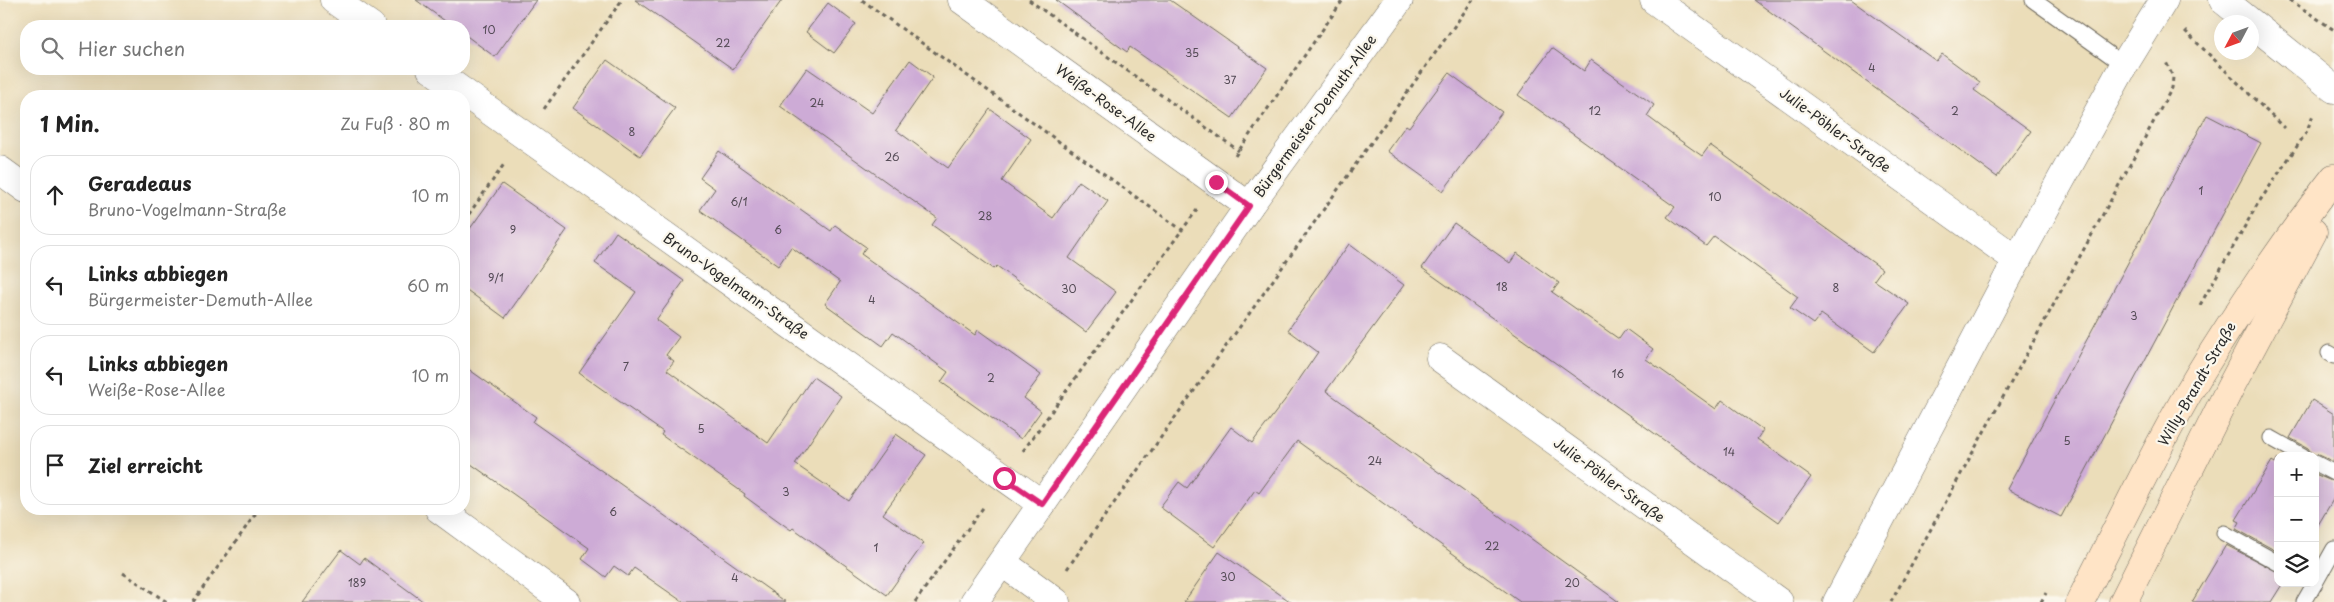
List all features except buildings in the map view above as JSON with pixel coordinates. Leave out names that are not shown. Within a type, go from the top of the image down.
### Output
[{"type":"main road","name":"Willy-Brandt-Straße","points":[[2080,602],[2155,457],[2213,352],[2312,206],[2334,178]]},
{"type":"main road","name":"Willy-Brandt-Straße","points":[[2123,602],[2230,388],[2334,193]]},
{"type":"street","points":[[334,0],[362,20]]},
{"type":"street","name":"Weiße-Rose-Allee","points":[[962,0],[1249,206]]},
{"type":"street","name":"Bürgermeister-Demuth-Allee","points":[[974,602],[1003,563],[1249,206],[1399,0]]},
{"type":"street","name":"Julie-Pöhler-Straße","points":[[1654,0],[2016,260]]},
{"type":"street","points":[[2224,0],[2334,89]]},
{"type":"street","points":[[1837,602],[2016,260],[2124,65],[2162,3]]},
{"type":"street","name":"Bruno-Vogelmann-Straße","points":[[439,75],[460,90]]},
{"type":"street","name":"Bruno-Vogelmann-Straße","points":[[470,97],[1042,504]]},
{"type":"street","points":[[0,170],[20,185]]},
{"type":"street","name":"Julie-Pöhler-Straße","points":[[1440,358],[1779,602]]},
{"type":"street","points":[[447,515],[566,602]]},
{"type":"street","points":[[1003,563],[1052,599]]},
{"type":"lane","points":[[2032,0],[2124,65]]},
{"type":"lane","points":[[2271,438],[2296,452]]},
{"type":"lane","points":[[2319,465],[2334,473]]},
{"type":"lane","points":[[2224,533],[2274,561]]},
{"type":"lane","points":[[2319,574],[2334,549]]},
{"type":"lane","points":[[2304,602],[2312,587]]},
{"type":"path","points":[[1029,0],[1239,151]]},
{"type":"path","points":[[1052,599],[1473,0]]},
{"type":"path","points":[[2290,0],[2334,30]]},
{"type":"path","points":[[2162,3],[2284,128]]},
{"type":"path","points":[[1891,602],[2172,88],[2172,77],[2162,53]]},
{"type":"path","points":[[915,602],[1182,230]]},
{"type":"path","points":[[193,602],[255,515]]},
{"type":"path","points":[[123,573],[167,602]]},
{"type":"route","points":[[1004,478],[1042,504],[1249,206],[1216,182]]}]
